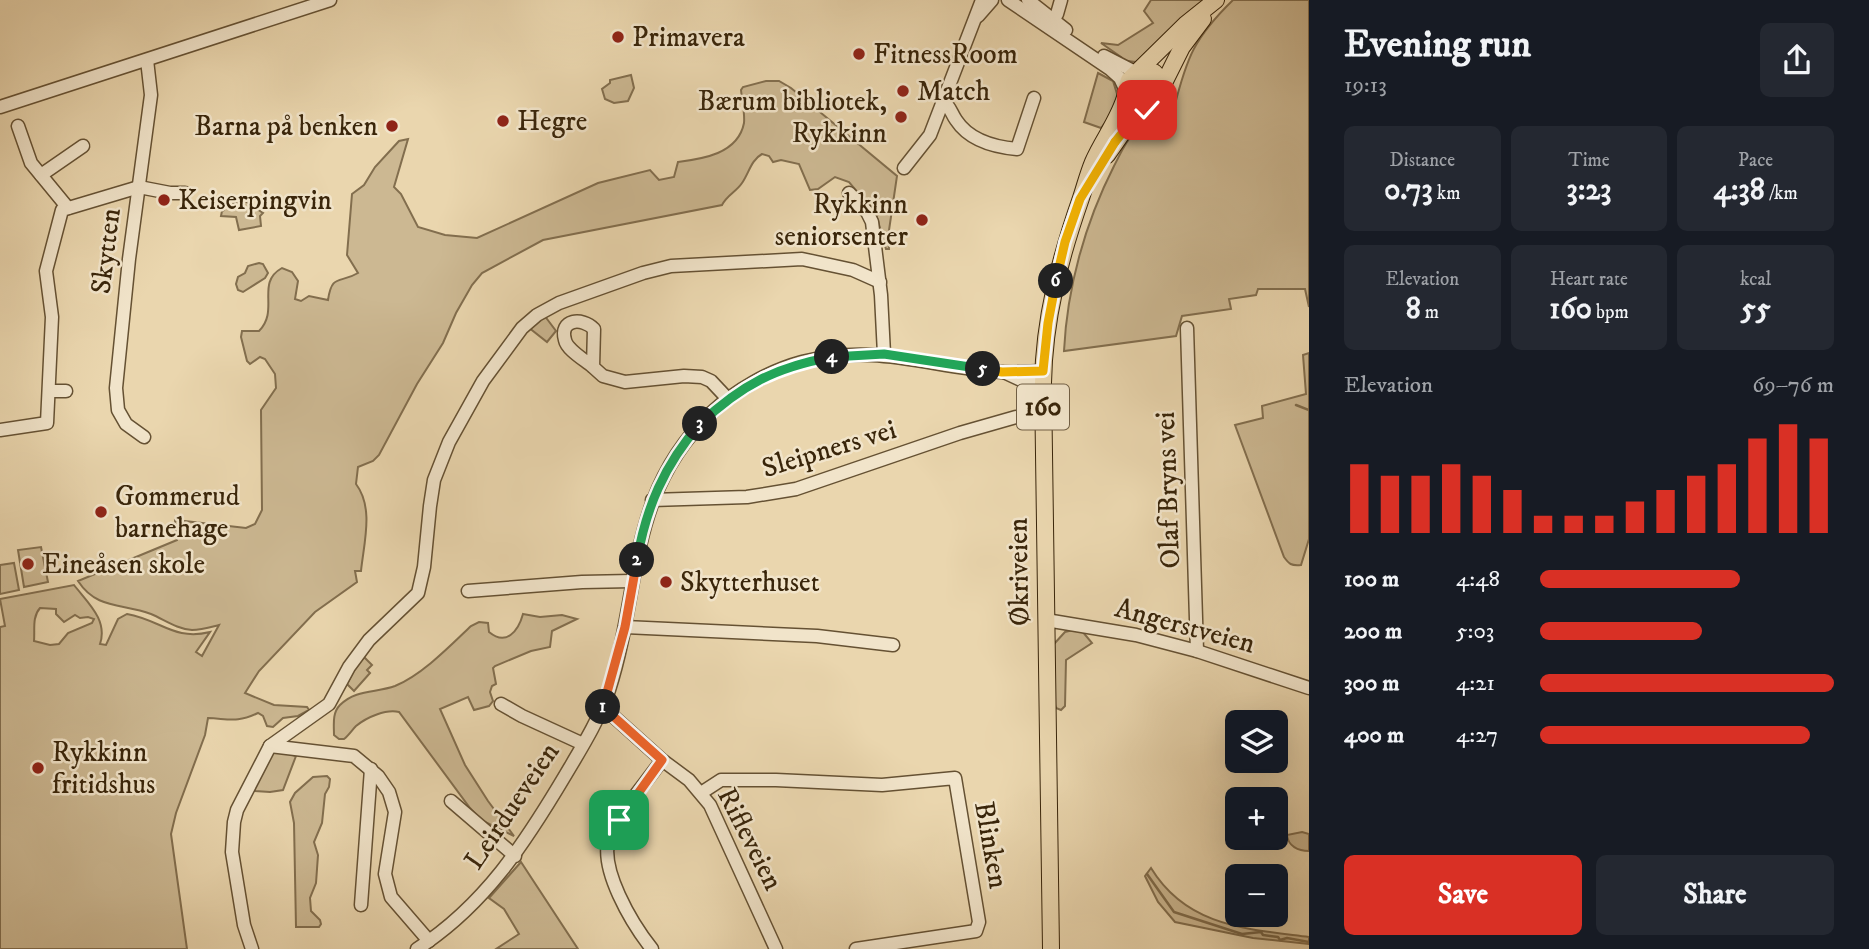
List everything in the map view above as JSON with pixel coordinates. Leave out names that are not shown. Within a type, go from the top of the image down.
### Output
[{"type":"main road","name":"160","points":[[1126,93],[1129,80],[1186,24],[1217,0]]},
{"type":"main road","name":"160","points":[[1147,110],[1157,107],[1164,98],[1164,83],[1182,47],[1217,0]]},
{"type":"main road","points":[[1139,72],[1154,72],[1164,83]]},
{"type":"main road","points":[[1126,93],[1134,106],[1147,110]]},
{"type":"main road","name":"Økriveien","points":[[1051,949],[1043,377],[1051,300],[1065,242],[1093,163],[1122,107],[1126,93]]},
{"type":"main road","name":"Økriveien","points":[[1080,199],[1123,132],[1147,110]]},
{"type":"street","points":[[0,107],[330,0]]},
{"type":"street","points":[[904,168],[930,135],[982,0]]},
{"type":"street","points":[[975,19],[992,0]]},
{"type":"street","points":[[1008,0],[1099,53],[1139,72]]},
{"type":"street","points":[[1028,0],[1052,24],[1120,78],[1126,93]]},
{"type":"street","points":[[1052,24],[1061,0]]},
{"type":"street","name":"Skytten","points":[[144,437],[126,424],[118,410],[116,388],[123,310],[151,95],[147,60]]},
{"type":"street","points":[[943,101],[957,122],[974,138],[1017,149],[1034,98]]},
{"type":"street","points":[[18,126],[31,163],[65,209]]},
{"type":"street","points":[[41,175],[83,146]]},
{"type":"street","points":[[65,209],[139,187],[185,193]]},
{"type":"street","points":[[849,193],[867,212],[872,222],[880,282],[884,354]]},
{"type":"street","points":[[0,430],[47,423],[52,317],[46,271],[65,209]]},
{"type":"street","points":[[252,949],[244,925],[232,838],[237,810],[270,746],[329,704],[349,667],[369,640],[418,593],[424,567],[433,485],[449,442],[483,381],[508,345],[533,318],[548,308],[587,291],[671,266],[802,259],[853,270],[880,282]]},
{"type":"street","name":"Olaf Bryns vei","points":[[1187,328],[1197,651]]},
{"type":"street","name":"Leirdueveien","points":[[416,949],[470,906],[515,856],[583,744],[603,707],[625,627],[632,582],[652,500],[677,451],[698,425],[727,398],[769,375],[803,362],[848,355],[884,354],[1043,377]]},
{"type":"street","points":[[593,367],[603,376],[619,381],[702,377],[711,381],[727,398]]},
{"type":"street","points":[[50,391],[66,391]]},
{"type":"street","name":"Sleipners vei","points":[[652,500],[747,497],[796,489],[960,433],[1016,417]]},
{"type":"street","points":[[468,591],[569,583],[632,582]]},
{"type":"street","name":"Angerstveien","points":[[1046,620],[1136,635],[1197,651],[1309,688]]},
{"type":"street","points":[[625,627],[817,636],[893,645]]},
{"type":"street","name":"Leirdueveien","points":[[501,704],[583,744]]},
{"type":"street","name":"Rifleveien","points":[[603,707],[701,793],[719,824],[776,949]]},
{"type":"street","points":[[270,746],[354,757],[371,769],[384,784],[394,802],[395,820],[385,874],[388,889],[391,897],[429,941]]},
{"type":"street","points":[[652,949],[617,889],[607,858],[609,838],[614,829],[662,760]]},
{"type":"street","points":[[361,905],[371,769]]},
{"type":"street","name":"Blinken","points":[[701,793],[721,780],[882,785],[955,778],[979,922],[976,931],[856,949]]},
{"type":"street","points":[[451,801],[515,856]]},
{"type":"shaded area","points":[[1151,0],[1205,0],[1136,62],[1119,60],[1121,57],[1101,43],[1118,45],[1153,23],[1144,11]]},
{"type":"shaded area","points":[[1233,0],[1309,0],[1309,307],[1305,289],[1258,289],[1256,295],[1229,299],[1231,309],[1182,316],[1176,336],[1064,351],[1069,304],[1079,256],[1094,210],[1114,166],[1133,134],[1147,122],[1174,108],[1194,49],[1209,26]]},
{"type":"shaded area","points":[[1098,73],[1113,81],[1118,97],[1111,115],[1101,128],[1084,122]]},
{"type":"shaded area","points":[[631,75],[634,88],[628,101],[614,103],[605,99],[602,89],[610,80]]},
{"type":"shaded area","points":[[766,81],[779,81],[897,176],[888,237],[889,249],[886,249],[876,214],[849,182],[835,177],[818,189],[810,190],[799,164],[781,160],[773,162],[769,156],[762,154],[753,163],[740,186],[722,205],[543,240],[482,273],[456,313],[443,343],[417,384],[379,455],[373,461],[358,467],[356,484],[365,504],[366,526],[361,571],[355,571],[357,582],[315,612],[259,671],[245,693],[274,705],[307,707],[309,710],[298,716],[283,718],[273,727],[267,726],[263,716],[258,713],[239,719],[208,718],[205,735],[171,834],[187,949],[0,949],[0,627],[5,626],[0,599],[74,585],[99,620],[102,635],[100,644],[106,645],[118,619],[127,614],[177,632],[210,632],[196,652],[202,656],[219,625],[195,630],[181,628],[151,614],[93,597],[78,581],[177,540],[175,520],[246,528],[255,524],[262,510],[261,410],[276,388],[275,374],[265,359],[260,357],[250,364],[247,361],[241,337],[242,331],[259,331],[265,323],[268,314],[268,289],[274,274],[282,268],[292,272],[298,281],[295,299],[301,301],[309,296],[328,300],[335,282],[358,273],[347,255],[352,194],[364,185],[375,167],[399,141],[408,139],[394,187],[401,194],[418,227],[445,235],[477,238],[598,183],[650,170],[659,180],[674,177],[678,162],[708,157],[727,148],[735,142],[744,123],[743,87]],"holes":[[[40,608],[56,609],[56,614],[64,622],[75,615],[94,619],[92,623],[68,633],[59,644],[34,641],[37,612]]]},
{"type":"shaded area","points":[[245,201],[263,213],[260,216],[261,226],[239,230],[236,217],[221,216],[225,205]]},
{"type":"shaded area","points":[[263,264],[268,273],[265,278],[243,292],[238,290],[238,277],[245,273],[248,266]]},
{"type":"shaded area","points":[[544,315],[556,331],[547,342],[528,327]]},
{"type":"shaded area","points":[[1309,353],[1309,539],[1301,565],[1295,565],[1284,557],[1235,425],[1263,418],[1262,406],[1306,394],[1303,355]]},
{"type":"shaded area","points":[[41,547],[48,582],[24,587],[18,550]]},
{"type":"shaded area","points":[[14,563],[19,590],[0,594],[0,565]]},
{"type":"shaded area","points":[[523,614],[540,617],[562,615],[577,619],[552,631],[550,647],[531,651],[495,666],[493,668],[496,684],[490,692],[493,701],[489,706],[474,710],[468,697],[440,709],[465,765],[514,836],[481,820],[399,712],[371,717],[356,726],[344,739],[334,735],[336,712],[346,700],[405,681],[479,622],[488,623],[489,632],[495,636],[506,637],[515,631]]},
{"type":"shaded area","points":[[1082,631],[1092,643],[1066,660],[1065,706],[1061,710],[1055,705],[1054,644],[1065,632]]},
{"type":"shaded area","points":[[362,655],[372,665],[367,670],[370,673],[354,691],[347,684]]},
{"type":"shaded area","points":[[274,750],[296,756],[283,790],[255,791],[252,784]]},
{"type":"shaded area","points":[[327,776],[330,779],[325,794],[322,823],[314,842],[318,855],[316,883],[310,898],[311,911],[321,924],[319,927],[296,927],[294,823],[290,802],[295,793],[313,777]]},
{"type":"shaded area","points":[[1302,832],[1309,834],[1309,851],[1294,847],[1289,842],[1288,835]]},
{"type":"shaded area","points":[[521,862],[578,949],[496,949],[519,934],[504,909],[489,898]]},
{"type":"shaded area","points":[[1151,868],[1182,903],[1200,914],[1225,923],[1225,927],[1309,937],[1309,944],[1253,938],[1175,922],[1158,902],[1145,876]]},
{"type":"waterway","points":[[1296,405],[1309,410]]},
{"type":"waterway","points":[[1147,874],[1174,912],[1242,934],[1261,932],[1280,940],[1287,938],[1309,942]]},
{"type":"place","name":"Primavera","points":[[618,37]]},
{"type":"place","name":"FitnessRoom","points":[[859,54]]},
{"type":"place","name":"Match","points":[[903,91]]},
{"type":"place","name":"Bærum bibliotek, Rykkinn","points":[[901,117]]},
{"type":"place","name":"Hegre","points":[[503,121]]},
{"type":"place","name":"Barna på benken","points":[[392,126]]},
{"type":"place","name":"Keiserpingvin","points":[[164,200]]},
{"type":"place","name":"Rykkinn seniorsenter","points":[[922,220]]},
{"type":"place","name":"Gommerud barnehage","points":[[101,512]]},
{"type":"place","name":"Eineåsen skole","points":[[28,564]]},
{"type":"place","name":"Skytterhuset","points":[[666,582]]},
{"type":"place","name":"Rykkinn fritidshus","points":[[38,768]]},
{"type":"route","points":[[619,820],[662,760],[603,707],[625,627],[645,521],[664,472],[677,451],[698,425],[727,398],[769,375],[803,362],[835,356],[884,354],[1002,372],[1043,371],[1051,300],[1065,242],[1080,199],[1123,132],[1147,110]]}]
